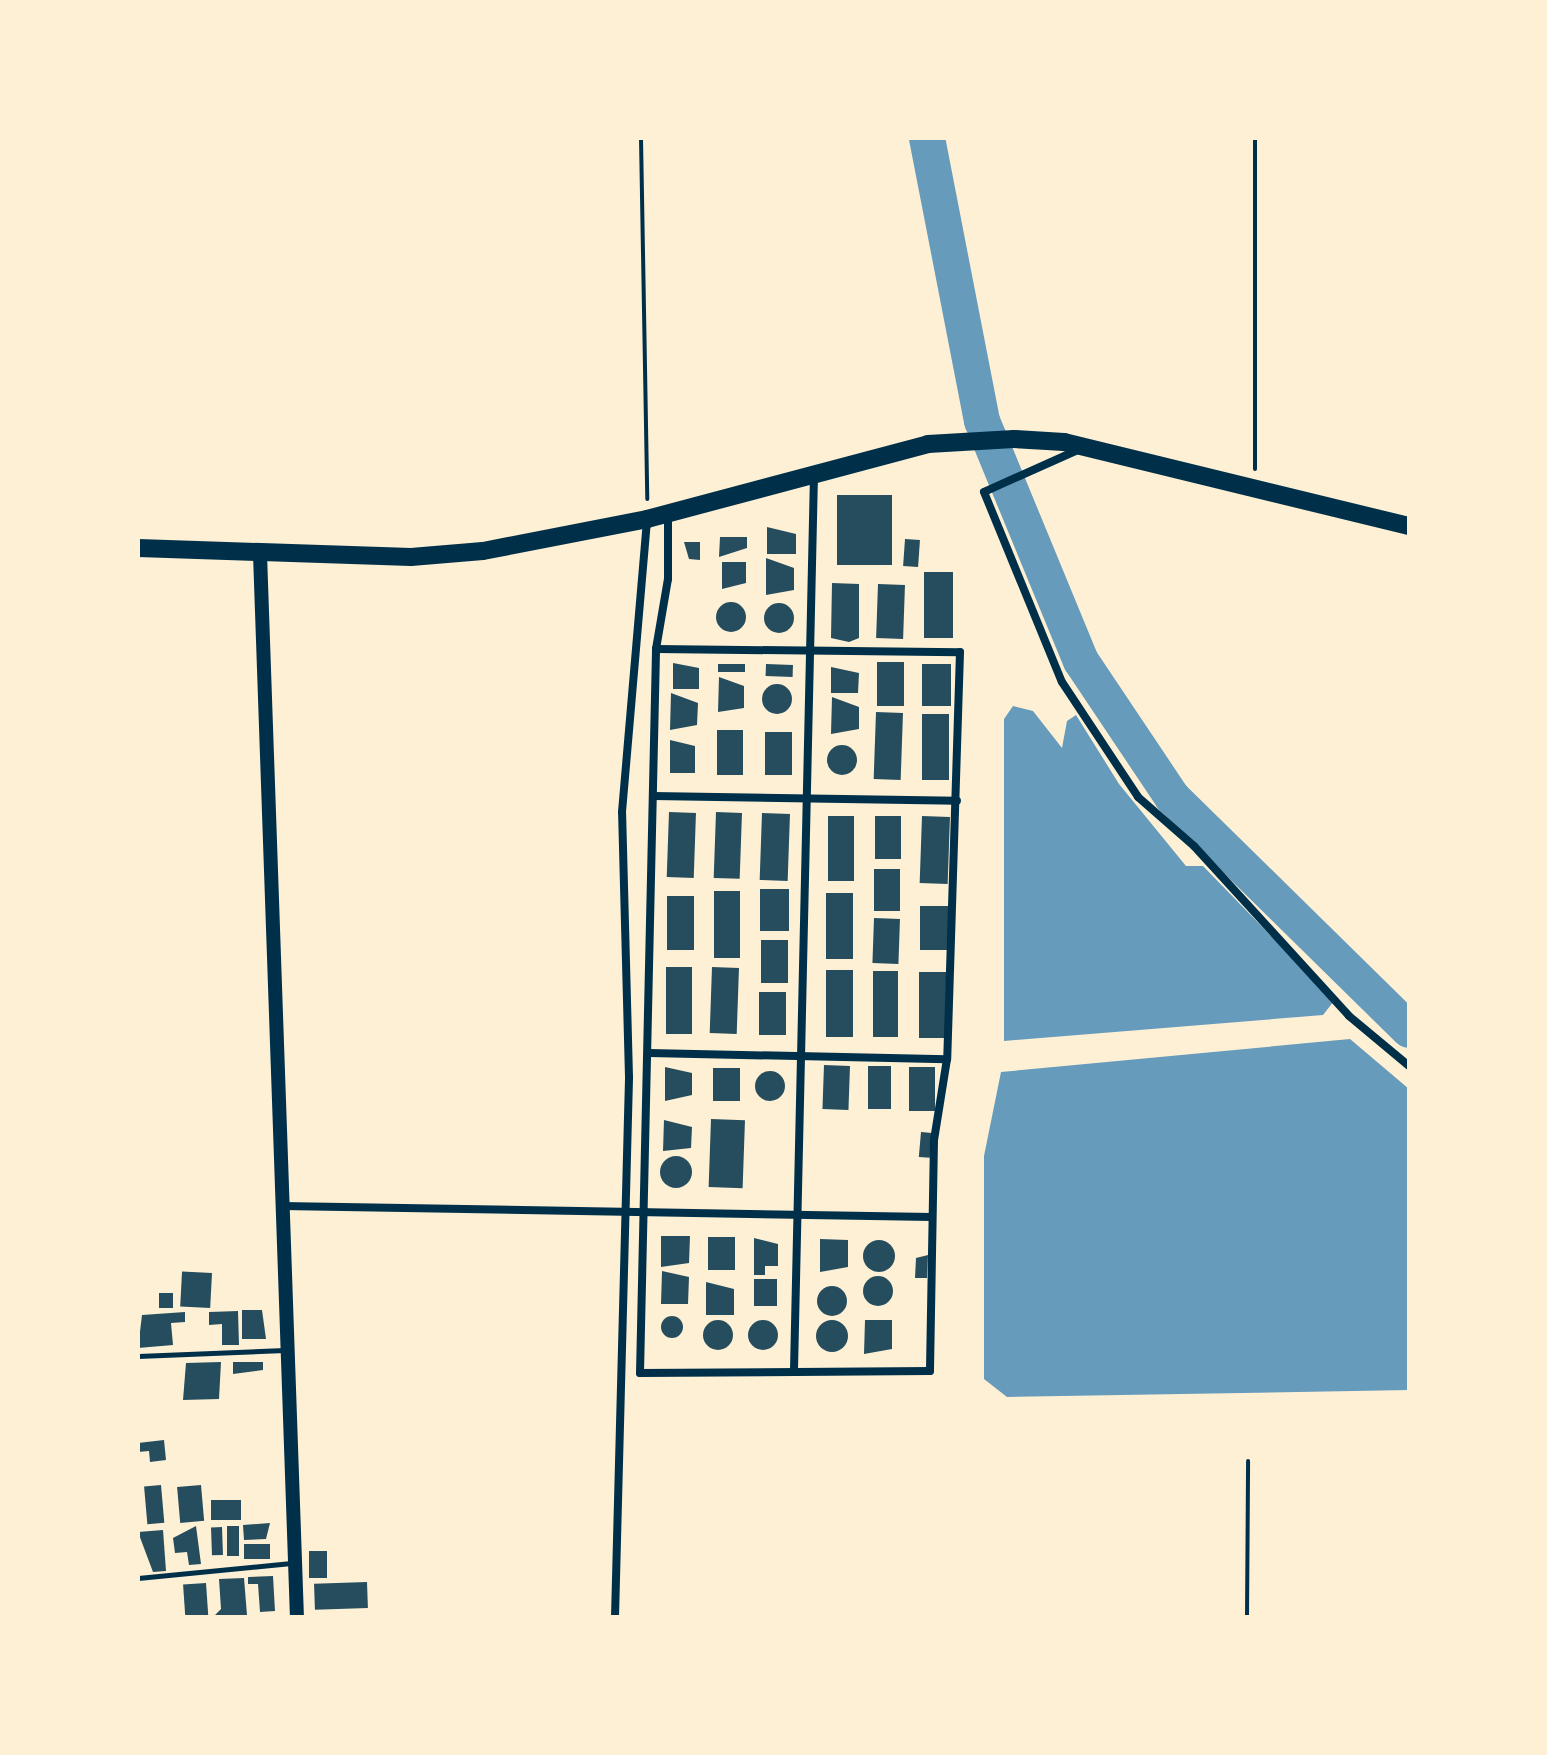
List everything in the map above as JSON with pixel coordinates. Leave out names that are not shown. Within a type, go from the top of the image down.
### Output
[{"type":"main road","points":[[138,548],[260,554],[483,551],[647,519],[814,471],[973,440],[1014,439],[1083,447],[1255,492],[1409,526]]},
{"type":"street","points":[[1083,447],[984,492],[1062,682],[1138,797],[1194,846],[1349,1016],[1409,1066]]},
{"type":"street","points":[[794,1370],[802,1215],[814,471]]},
{"type":"street","points":[[656,649],[960,652],[947,1059],[934,1140],[930,1371],[640,1373],[649,1207],[656,649],[668,579],[668,513]]},
{"type":"street","points":[[615,1617],[625,1207],[622,812],[647,519]]},
{"type":"street","points":[[260,554],[297,1617]]},
{"type":"street","points":[[653,796],[957,801]]},
{"type":"street","points":[[649,1053],[947,1059]]},
{"type":"street","points":[[282,1206],[649,1207],[802,1215],[932,1217]]},
{"type":"lane","points":[[138,1356],[289,1350]]},
{"type":"lane","points":[[138,1578],[296,1563]]},
{"type":"path","points":[[641,138],[647,519]]},
{"type":"path","points":[[1255,138],[1255,492]]},
{"type":"path","points":[[1247,1617],[1248,1461]]},
{"type":"water","points":[[1013,706],[1033,711],[1062,748],[1067,721],[1076,715],[1119,784],[1186,866],[1203,866],[1334,1001],[1323,1015],[1004,1041],[1004,719]]},
{"type":"water","points":[[1350,1039],[1409,1089],[1409,1390],[1007,1397],[984,1379],[984,1156],[1001,1072]]},
{"type":"building","points":[[837,495],[892,495],[892,565],[837,565]]},
{"type":"building","points":[[767,527],[796,534],[796,554],[767,554]]},
{"type":"building","points":[[720,537],[747,537],[747,548],[719,557]]},
{"type":"building","points":[[905,539],[920,540],[918,567],[903,566]]},
{"type":"building","points":[[684,542],[700,542],[700,560],[689,559]]},
{"type":"building","points":[[766,558],[794,568],[794,590],[766,595]]},
{"type":"building","points":[[722,562],[746,562],[746,583],[722,589]]},
{"type":"building","points":[[924,572],[953,572],[953,638],[924,638]]},
{"type":"building","points":[[832,583],[859,584],[859,638],[849,642],[831,638]]},
{"type":"building","points":[[878,584],[905,585],[903,639],[876,638]]},
{"type":"building","points":[[731,602],[742,606],[746,617],[742,628],[731,632],[720,628],[716,617],[720,606]]},
{"type":"building","points":[[779,603],[790,607],[794,618],[790,629],[779,633],[768,629],[764,618],[768,607]]},
{"type":"building","points":[[877,662],[904,662],[904,706],[877,706]]},
{"type":"building","points":[[673,663],[699,668],[699,689],[673,689]]},
{"type":"building","points":[[718,664],[745,664],[745,672],[718,672]]},
{"type":"building","points":[[766,664],[793,665],[793,677],[766,676]]},
{"type":"building","points":[[922,664],[951,664],[951,706],[922,706]]},
{"type":"building","points":[[831,667],[859,673],[858,693],[831,693]]},
{"type":"building","points":[[719,677],[744,686],[744,708],[718,712]]},
{"type":"building","points":[[777,684],[783,685],[791,693],[791,705],[783,713],[777,714],[771,713],[763,705],[762,699],[763,693],[771,685]]},
{"type":"building","points":[[671,693],[698,703],[697,725],[670,730]]},
{"type":"building","points":[[832,697],[859,707],[859,729],[831,734]]},
{"type":"building","points":[[876,712],[903,713],[901,780],[874,779]]},
{"type":"building","points":[[922,714],[949,714],[949,780],[922,780]]},
{"type":"building","points":[[717,730],[743,730],[743,775],[717,775]]},
{"type":"building","points":[[765,732],[792,732],[792,775],[765,775]]},
{"type":"building","points":[[670,740],[695,746],[695,773],[670,773]]},
{"type":"building","points":[[842,745],[853,749],[857,760],[853,771],[842,775],[831,771],[827,760],[831,749]]},
{"type":"building","points":[[669,812],[696,813],[694,878],[667,877]]},
{"type":"building","points":[[716,812],[742,813],[740,879],[714,878]]},
{"type":"building","points":[[762,813],[790,814],[788,881],[760,880]]},
{"type":"building","points":[[828,816],[854,816],[854,881],[828,881]]},
{"type":"building","points":[[875,816],[901,816],[901,859],[875,859]]},
{"type":"building","points":[[922,816],[950,817],[948,884],[920,883]]},
{"type":"building","points":[[874,869],[900,869],[900,911],[874,911]]},
{"type":"building","points":[[760,889],[789,889],[789,931],[760,931]]},
{"type":"building","points":[[714,891],[740,891],[740,958],[714,958]]},
{"type":"building","points":[[826,893],[853,893],[853,959],[826,959]]},
{"type":"building","points":[[667,896],[694,896],[694,950],[667,950]]},
{"type":"building","points":[[920,906],[949,906],[949,950],[920,950]]},
{"type":"building","points":[[874,918],[900,919],[898,964],[872,963]]},
{"type":"building","points":[[761,940],[788,940],[788,983],[761,983]]},
{"type":"building","points":[[666,967],[692,967],[692,1034],[666,1034]]},
{"type":"building","points":[[712,967],[739,968],[737,1034],[710,1033]]},
{"type":"building","points":[[826,970],[853,970],[853,1037],[826,1037]]},
{"type":"building","points":[[873,971],[898,971],[898,1037],[873,1037]]},
{"type":"building","points":[[919,972],[947,972],[947,1038],[919,1038]]},
{"type":"building","points":[[759,992],[786,992],[786,1035],[759,1035]]},
{"type":"building","points":[[824,1065],[850,1066],[848,1110],[822,1109]]},
{"type":"building","points":[[868,1066],[891,1066],[891,1109],[868,1109]]},
{"type":"building","points":[[665,1067],[692,1073],[692,1095],[665,1101]]},
{"type":"building","points":[[909,1067],[935,1067],[935,1111],[909,1111]]},
{"type":"building","points":[[713,1068],[740,1068],[740,1101],[713,1101]]},
{"type":"building","points":[[770,1071],[776,1072],[784,1080],[784,1092],[776,1100],[770,1101],[764,1100],[756,1092],[755,1086],[756,1080],[764,1072]]},
{"type":"building","points":[[711,1119],[745,1120],[743,1188],[709,1187]]},
{"type":"building","points":[[664,1120],[692,1127],[691,1148],[663,1151]]},
{"type":"building","points":[[921,1132],[932,1133],[930,1158],[919,1157]]},
{"type":"building","points":[[676,1156],[687,1161],[692,1172],[687,1183],[676,1188],[665,1183],[660,1172],[665,1161]]},
{"type":"building","points":[[661,1236],[690,1236],[689,1263],[661,1267]]},
{"type":"building","points":[[708,1237],[735,1237],[735,1270],[708,1270]]},
{"type":"building","points":[[754,1238],[778,1244],[778,1266],[765,1266],[765,1275],[754,1275]]},
{"type":"building","points":[[820,1239],[848,1240],[848,1267],[820,1272]]},
{"type":"building","points":[[879,1240],[890,1245],[895,1256],[890,1267],[879,1272],[868,1267],[863,1256],[868,1245]]},
{"type":"building","points":[[928,1255],[927,1278],[915,1278],[916,1258]]},
{"type":"building","points":[[182,1271],[212,1273],[210,1308],[180,1306]]},
{"type":"building","points":[[662,1271],[689,1277],[688,1304],[661,1304]]},
{"type":"building","points":[[878,1276],[889,1280],[893,1291],[889,1302],[878,1306],[867,1302],[863,1291],[867,1280]]},
{"type":"building","points":[[754,1279],[777,1279],[777,1306],[754,1306]]},
{"type":"building","points":[[706,1282],[734,1289],[734,1315],[706,1315]]},
{"type":"building","points":[[832,1286],[843,1290],[847,1301],[843,1312],[832,1316],[821,1312],[817,1301],[821,1290]]},
{"type":"building","points":[[159,1293],[173,1293],[173,1308],[159,1308]]},
{"type":"building","points":[[242,1310],[262,1310],[266,1339],[242,1339]]},
{"type":"building","points":[[238,1311],[239,1345],[222,1345],[222,1324],[209,1325],[209,1312]]},
{"type":"building","points":[[185,1312],[185,1322],[171,1323],[173,1345],[138,1348],[142,1315]]},
{"type":"building","points":[[672,1316],[680,1319],[683,1327],[680,1335],[672,1338],[664,1335],[661,1327],[664,1319]]},
{"type":"building","points":[[718,1320],[729,1324],[733,1335],[729,1346],[718,1350],[707,1346],[703,1335],[707,1324]]},
{"type":"building","points":[[763,1320],[769,1321],[777,1329],[777,1341],[769,1349],[763,1350],[757,1349],[749,1341],[748,1335],[749,1329],[757,1321]]},
{"type":"building","points":[[832,1320],[843,1325],[848,1336],[843,1347],[832,1352],[821,1347],[816,1336],[821,1325]]},
{"type":"building","points":[[865,1320],[892,1320],[892,1349],[864,1354]]},
{"type":"building","points":[[221,1362],[219,1399],[183,1400],[186,1363]]},
{"type":"building","points":[[233,1362],[263,1362],[263,1370],[233,1374]]},
{"type":"building","points":[[164,1440],[166,1460],[150,1462],[149,1451],[138,1452],[138,1443]]},
{"type":"building","points":[[161,1485],[164,1523],[147,1524],[144,1486]]},
{"type":"building","points":[[201,1485],[204,1521],[180,1523],[177,1487]]},
{"type":"building","points":[[211,1500],[241,1500],[241,1520],[211,1520]]},
{"type":"building","points":[[270,1523],[266,1539],[244,1540],[243,1525]]},
{"type":"building","points":[[196,1526],[201,1564],[189,1565],[187,1552],[175,1553],[173,1538]]},
{"type":"building","points":[[227,1526],[239,1526],[239,1556],[227,1556]]},
{"type":"building","points":[[211,1527],[222,1527],[223,1555],[212,1555]]},
{"type":"building","points":[[163,1530],[166,1571],[153,1572],[138,1532]]},
{"type":"building","points":[[244,1544],[270,1544],[270,1559],[244,1559]]},
{"type":"building","points":[[309,1551],[327,1551],[327,1578],[309,1578]]},
{"type":"building","points":[[273,1576],[275,1611],[260,1612],[258,1584],[248,1584],[248,1577]]},
{"type":"building","points":[[244,1578],[247,1615],[214,1616],[221,1609],[219,1579]]},
{"type":"building","points":[[367,1582],[368,1608],[315,1610],[314,1584]]},
{"type":"building","points":[[206,1583],[208,1615],[185,1617],[183,1585]]},
{"type":"waterway","points":[[927,138],[982,421],[1081,661],[1172,797],[1409,1030]]}]
